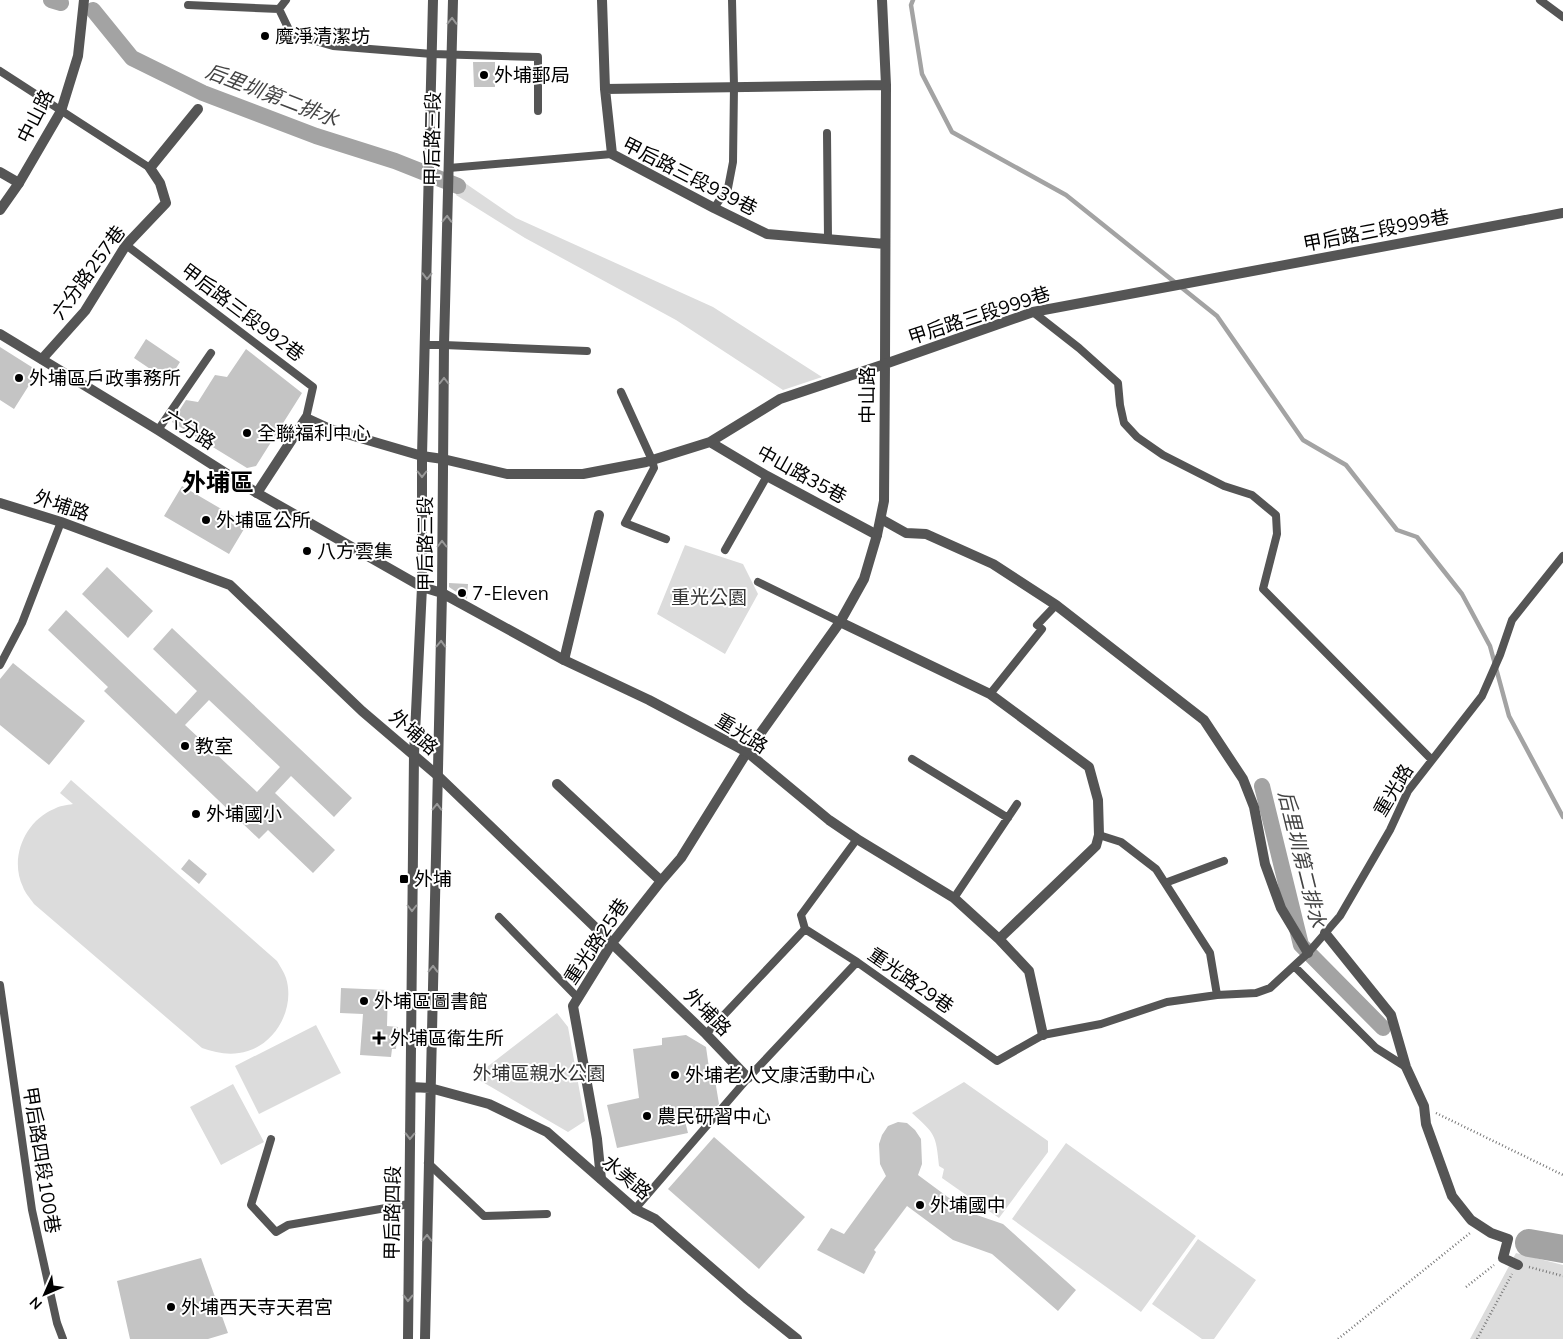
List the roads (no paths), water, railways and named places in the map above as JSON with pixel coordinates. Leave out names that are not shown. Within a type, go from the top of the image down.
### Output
[{"type":"street","name":"中山路","points":[[0,210],[61,111],[78,56],[84,0]]},
{"type":"street","name":"甲后路三段","points":[[411,1087],[414,754],[422,587],[422,456],[433,0]]},
{"type":"street","name":"甲后路三段","points":[[430,1088],[442,593],[444,344],[453,0]]},
{"type":"street","points":[[602,0],[605,89],[612,154]]},
{"type":"street","name":"中山路","points":[[747,752],[840,622],[864,579],[881,519],[884,502],[886,85],[882,0]]},
{"type":"street","points":[[605,89],[886,85]]},
{"type":"street","points":[[150,168],[198,109]]},
{"type":"street","name":"甲后路三段939巷","points":[[612,154],[767,234],[885,244]]},
{"type":"street","name":"六分路257巷","points":[[42,359],[85,311],[126,245],[166,203],[160,183],[150,168]]},
{"type":"street","points":[[0,172],[18,183]]},
{"type":"street","name":"甲后路三段999巷","points":[[422,456],[507,474],[583,474],[652,460],[710,442],[780,399],[1033,312],[1563,213]]},
{"type":"street","name":"六分路","points":[[0,334],[257,493],[422,587],[442,593]]},
{"type":"street","points":[[306,418],[330,429],[422,456]]},
{"type":"street","name":"甲后路三段992巷","points":[[257,493],[306,418]]},
{"type":"street","name":"中山路35巷","points":[[710,442],[767,476],[877,535]]},
{"type":"street","name":"外埔路","points":[[0,503],[61,522],[230,585],[362,711],[437,775],[706,1034],[748,1078]]},
{"type":"street","points":[[564,660],[599,515]]},
{"type":"street","points":[[881,519],[906,533],[926,534],[993,564],[1056,605],[1204,720],[1243,779],[1254,807],[1265,864],[1281,908],[1308,953]]},
{"type":"street","name":"重光路","points":[[442,593],[564,660],[649,700],[747,752],[802,800],[857,839],[954,898],[999,939],[1029,971],[1043,1035]]},
{"type":"street","points":[[840,622],[990,694],[1089,767],[1098,800],[1099,835],[1096,846],[999,939]]},
{"type":"street","name":"重光路25巷","points":[[601,1179],[597,1138],[573,1006],[612,943],[681,858],[747,752]]},
{"type":"street","points":[[557,784],[661,881]]},
{"type":"street","points":[[1325,933],[1391,1015],[1406,1067],[1424,1106],[1426,1124],[1452,1196],[1471,1220],[1491,1234],[1508,1239],[1503,1258],[1518,1264]]},
{"type":"street","name":"水美路","points":[[411,1087],[430,1088],[489,1104],[547,1132],[635,1209],[655,1219],[746,1298],[797,1339]]},
{"type":"street","name":"甲后路四段","points":[[408,1339],[411,1087]]},
{"type":"street","name":"甲后路四段","points":[[425,1339],[430,1088]]},
{"type":"lane","points":[[278,9],[286,0]]},
{"type":"lane","points":[[714,208],[728,188],[733,162],[732,0]]},
{"type":"lane","points":[[1540,0],[1563,16]]},
{"type":"lane","points":[[188,5],[278,9]]},
{"type":"lane","points":[[278,9],[291,34],[333,46],[432,54],[538,57],[538,111]]},
{"type":"lane","points":[[0,70],[150,168]]},
{"type":"lane","points":[[827,133],[828,239]]},
{"type":"lane","name":"甲后路三段939巷","points":[[449,168],[612,154]]},
{"type":"lane","name":"甲后路三段992巷","points":[[126,245],[313,387],[306,418]]},
{"type":"lane","points":[[1033,312],[1079,348],[1118,383],[1124,423],[1137,437],[1163,454],[1224,486],[1252,495],[1276,514],[1277,534],[1263,589],[1432,760]]},
{"type":"lane","points":[[425,345],[444,344],[587,351]]},
{"type":"lane","points":[[158,430],[211,353]]},
{"type":"lane","points":[[622,392],[654,468],[625,522],[666,539]]},
{"type":"lane","points":[[725,550],[767,476]]},
{"type":"lane","points":[[0,666],[22,623],[61,522]]},
{"type":"lane","name":"重光路","points":[[997,1061],[1043,1035],[1102,1024],[1167,1002],[1217,994],[1256,993],[1270,988],[1308,953],[1340,916],[1390,830],[1408,791],[1482,696],[1500,655],[1512,620],[1563,556]]},
{"type":"lane","points":[[758,582],[840,622]]},
{"type":"lane","points":[[990,694],[1042,629],[1037,625],[1056,605]]},
{"type":"lane","points":[[912,760],[1008,818]]},
{"type":"lane","points":[[954,898],[1018,804]]},
{"type":"lane","points":[[1099,835],[1121,842],[1156,869],[1210,953],[1217,994]]},
{"type":"lane","points":[[706,1034],[805,929],[801,915],[857,839]]},
{"type":"lane","points":[[1165,883],[1224,861]]},
{"type":"lane","points":[[499,917],[578,998]]},
{"type":"lane","name":"重光路29巷","points":[[805,929],[857,962],[997,1061]]},
{"type":"lane","points":[[635,1209],[748,1078],[857,962]]},
{"type":"lane","points":[[1294,966],[1376,1048],[1406,1067]]},
{"type":"lane","name":"甲后路四段100巷","points":[[0,985],[32,1210],[62,1339]]},
{"type":"lane","points":[[271,1139],[252,1206],[276,1232],[288,1225],[409,1204]]},
{"type":"lane","points":[[428,1163],[484,1216],[547,1214]]},
{"type":"waterway","name":"后里圳第二排水","points":[[51,0],[61,3]]},
{"type":"waterway","points":[[913,0],[911,5],[922,74],[952,132],[1066,195],[1217,316],[1303,440],[1346,465],[1397,530],[1417,537],[1462,594],[1490,646],[1509,716],[1563,817]]},
{"type":"waterway","name":"后里圳第二排水","points":[[93,10],[132,58],[203,93],[316,136],[395,161],[458,186]]},
{"type":"waterway","name":"后里圳第二排水","points":[[1262,786],[1301,945],[1383,1028]]},
{"type":"waterway","points":[[1529,1243],[1563,1249]]},
{"type":"place","name":"魔淨清潔坊","points":[[265,36]]},
{"type":"place","name":"外埔郵局","points":[[484,75]]},
{"type":"place","name":"外埔區戶政事務所","points":[[19,378]]},
{"type":"place","name":"全聯福利中心","points":[[247,433]]},
{"type":"place","name":"外埔區公所","points":[[206,520]]},
{"type":"place","name":"八方雲集","points":[[307,551]]},
{"type":"place","name":"7-Eleven","points":[[462,593]]},
{"type":"place","name":"教室","points":[[185,746]]},
{"type":"place","name":"外埔國小","points":[[196,814]]},
{"type":"place","name":"外埔","points":[[404,879]]},
{"type":"place","name":"外埔區圖書館","points":[[364,1001]]},
{"type":"place","name":"外埔區衛生所","points":[[379,1038]]},
{"type":"place","name":"外埔老人文康活動中心","points":[[675,1075]]},
{"type":"place","name":"農民研習中心","points":[[647,1116]]},
{"type":"place","name":"外埔國中","points":[[920,1205]]},
{"type":"place","name":"外埔西天寺天君宮","points":[[171,1307]]},
{"type":"district","name":"外埔區","points":[[218,483]]},
{"type":"park label","name":"重光公園","points":[[709,597]]},
{"type":"park label","name":"外埔區親水公園","points":[[539,1073]]}]
